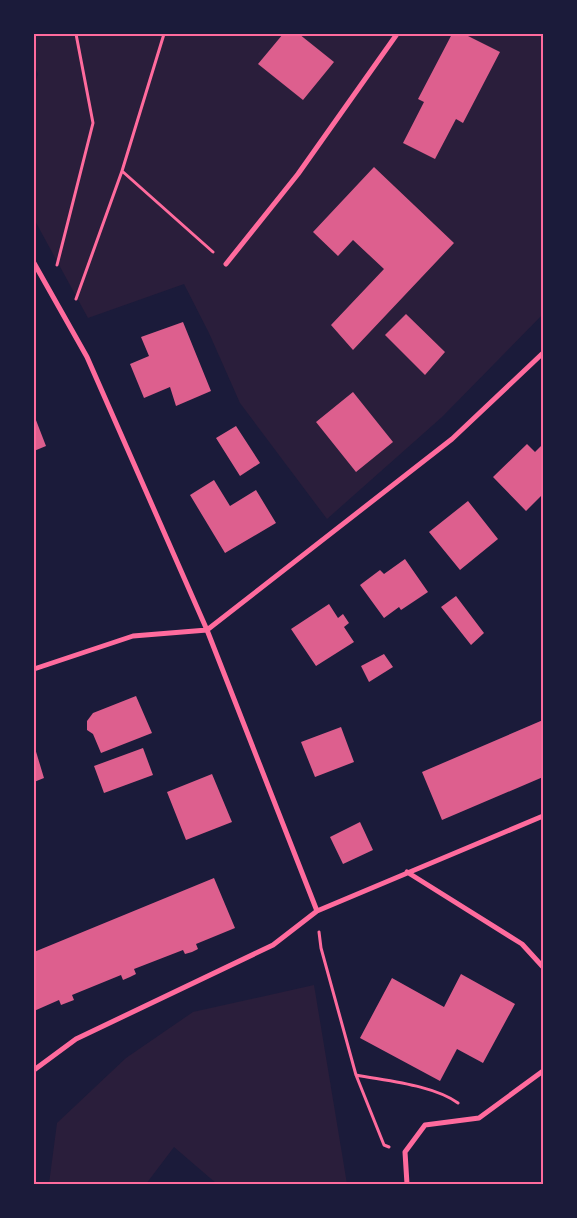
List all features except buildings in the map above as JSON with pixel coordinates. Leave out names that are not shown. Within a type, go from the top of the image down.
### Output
[{"type":"street","points":[[226,264],[298,174],[397,34]]},
{"type":"street","points":[[34,263],[87,357],[207,630],[317,911]]},
{"type":"street","points":[[34,669],[133,636],[207,630],[452,439],[543,353]]},
{"type":"street","points":[[34,1070],[76,1039],[273,945],[317,911],[543,816]]},
{"type":"street","points":[[407,872],[522,944],[543,967]]},
{"type":"street","points":[[407,1184],[405,1152],[425,1125],[479,1118],[543,1071]]},
{"type":"path","points":[[50,292],[93,123],[76,34]]},
{"type":"path","points":[[67,322],[122,171],[164,34]]},
{"type":"path","points":[[122,171],[226,264]]},
{"type":"path","points":[[317,911],[322,948],[356,1075],[384,1145],[405,1152]]},
{"type":"path","points":[[356,1075],[408,1085],[449,1096],[479,1118]]},
{"type":"shaded area","points":[[34,34],[543,34],[543,314],[442,417],[327,519],[240,403],[209,333],[184,284],[88,318],[34,219],[34,87],[38,74],[34,66]]},
{"type":"shaded area","points":[[314,985],[347,1184],[217,1184],[174,1147],[146,1184],[49,1184],[57,1123],[126,1058],[193,1012]]}]
